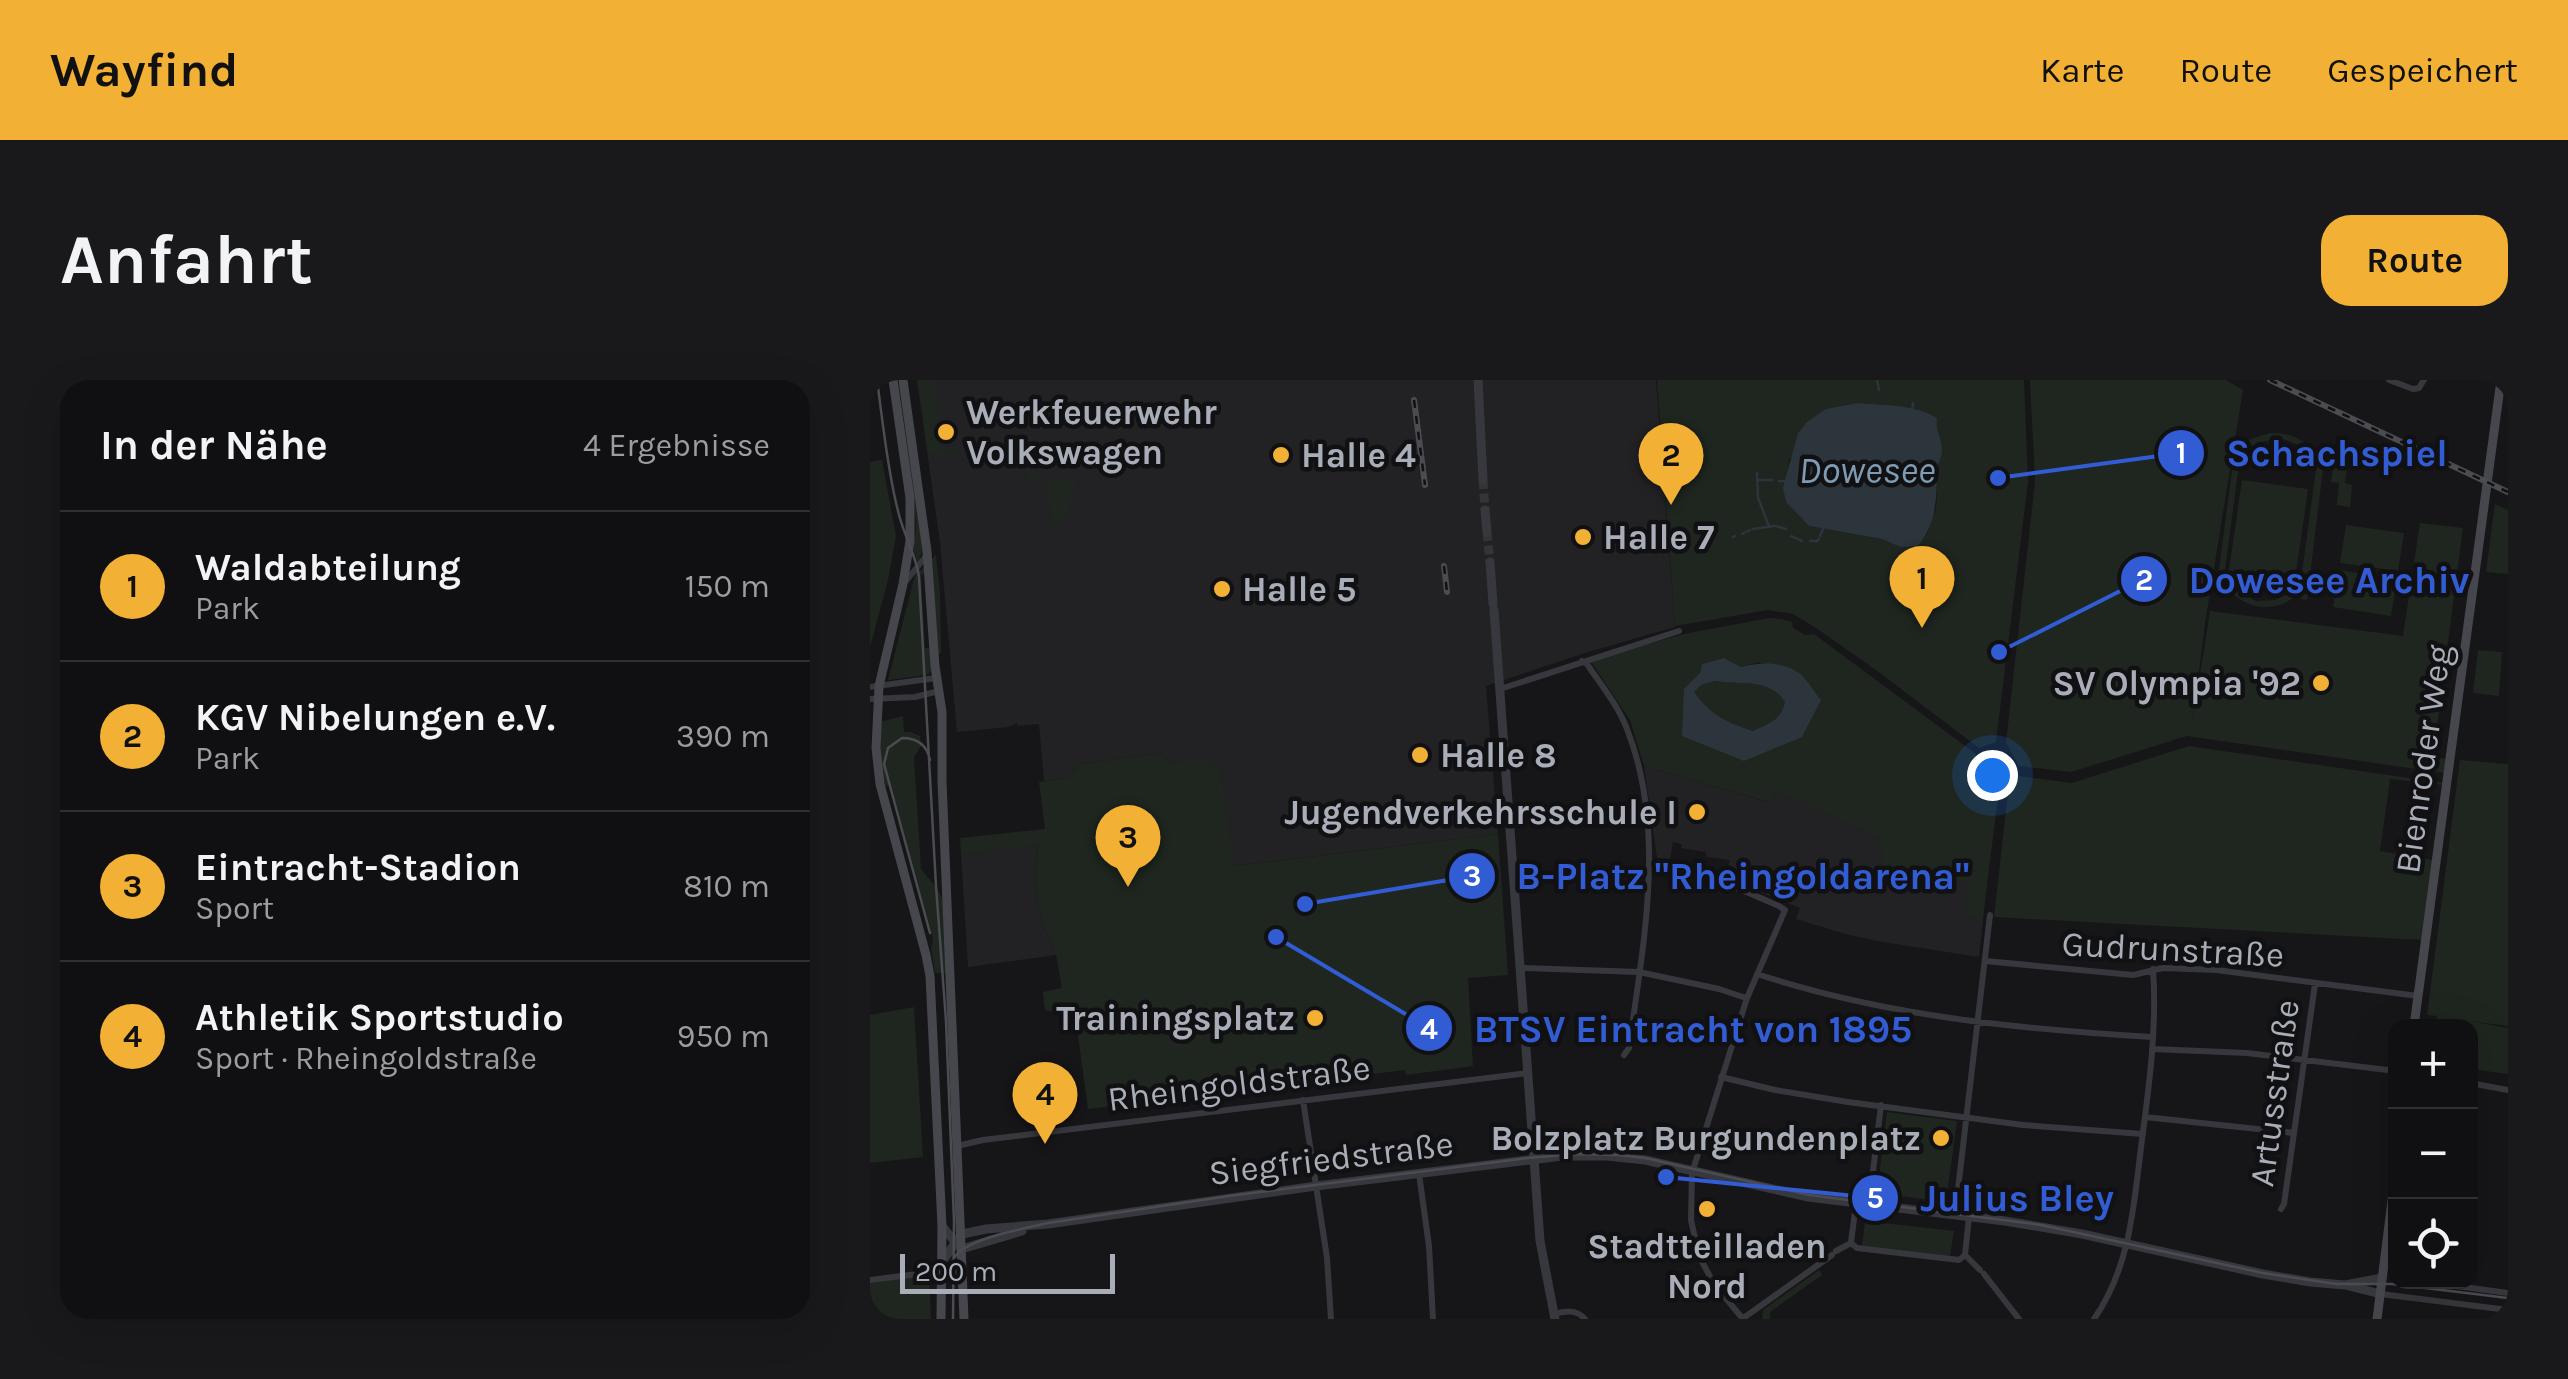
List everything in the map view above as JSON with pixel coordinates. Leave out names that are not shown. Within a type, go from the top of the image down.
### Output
[{"type":"main road","points":[[893,380],[910,498],[910,544],[874,699],[878,774],[928,964],[942,1226],[941,1319]]},
{"type":"main road","points":[[903,380],[927,555],[943,734],[964,1319]]},
{"type":"main road","name":"Bienroder Weg","points":[[2415,1019],[2501,380]]},
{"type":"main road","points":[[2377,1319],[2380,1294],[2388,1278]]},
{"type":"street","points":[[1478,380],[1483,480]]},
{"type":"street","points":[[2389,380],[2413,389],[2419,388],[2424,380]]},
{"type":"street","points":[[1485,510],[1487,532]]},
{"type":"street","points":[[903,584],[927,555]]},
{"type":"street","points":[[1490,562],[1542,1258],[1555,1316],[1571,1311],[1583,1316]]},
{"type":"street","points":[[1500,689],[1679,630]]},
{"type":"street","points":[[1582,661],[1616,706],[1632,744],[1647,818],[1649,867],[1639,972],[1629,1048],[1624,1055]]},
{"type":"street","points":[[875,686],[936,678]]},
{"type":"street","points":[[874,699],[939,691]]},
{"type":"street","points":[[1649,867],[1700,874],[1785,910],[1747,998],[1692,1171],[1690,1212],[1700,1256],[1714,1284],[1742,1319],[1850,1242],[1856,1204]]},
{"type":"street","points":[[1955,1216],[1990,916]]},
{"type":"street","name":"Gudrunstraße","points":[[1984,961],[2133,975],[2153,969],[2216,970],[2418,996]]},
{"type":"street","points":[[928,964],[939,982],[950,981]]},
{"type":"street","points":[[1521,968],[1639,972],[1747,998]]},
{"type":"street","points":[[2094,1319],[2116,1280],[2127,1244],[2152,1049],[2153,969]]},
{"type":"street","points":[[1757,974],[1862,1004],[1978,1022],[2152,1037]]},
{"type":"street","name":"Artusstraße","points":[[2280,1209],[2284,1204],[2316,984]]},
{"type":"street","points":[[2152,1049],[2248,1052],[2388,1070]]},
{"type":"street","name":"Rheingoldstraße","points":[[958,1146],[1528,1073]]},
{"type":"street","points":[[1721,1077],[1815,1097],[2062,1129],[2142,1134]]},
{"type":"street","points":[[2478,1085],[2508,1090]]},
{"type":"street","points":[[1304,1100],[1326,1258],[1330,1319]]},
{"type":"street","points":[[1868,1205],[1881,1104]]},
{"type":"street","points":[[2145,1117],[2294,1133]]},
{"type":"street","name":"Siegfriedstraße","points":[[960,1241],[970,1248],[1004,1232],[1048,1224],[1535,1159],[1607,1156],[1645,1160],[1808,1197],[2054,1229],[2262,1274],[2345,1285],[2380,1294]]},
{"type":"street","points":[[1419,1174],[1434,1319]]},
{"type":"street","points":[[1850,1242],[1857,1248],[1959,1260],[1965,1255],[1970,1217]]},
{"type":"street","points":[[941,1267],[960,1241],[942,1226]]},
{"type":"street","points":[[1965,1255],[2019,1319]]},
{"type":"street","points":[[870,1280],[941,1267],[963,1277]]},
{"type":"street","name":"Siegfriedstraße","points":[[2345,1285],[2388,1278]]},
{"type":"street","points":[[2478,1289],[2508,1293]]},
{"type":"street","points":[[2380,1294],[2508,1310]]},
{"type":"shaded area","points":[[898,380],[916,490],[922,551],[918,563],[913,548],[914,497]]},
{"type":"shaded area","points":[[917,380],[1656,380],[1675,627],[1486,686],[1498,834],[1233,866],[1221,772],[1172,763],[1160,753],[1080,764],[1067,778],[1044,781],[1039,724],[1017,723],[957,732],[940,543]]},
{"type":"shaded area","points":[[918,380],[934,380],[943,451],[962,452],[933,456],[928,452]]},
{"type":"shaded area","points":[[1657,380],[2024,380],[2028,482],[1996,742],[1979,748],[1876,670],[1793,614],[1768,610],[1675,626]],"holes":[[[1858,403],[1900,406],[1932,417],[1942,449],[1936,509],[1926,536],[1900,547],[1882,539],[1809,526],[1787,502],[1789,460],[1797,446]]]},
{"type":"shaded area","points":[[2030,380],[2226,380],[2243,390],[2192,725],[2210,611],[2403,636],[2420,523],[2463,528],[2433,757],[2446,759],[2444,773],[2187,736],[2071,772],[2019,766],[2006,743],[2035,482]]},
{"type":"shaded area","points":[[2269,433],[2284,434],[2304,442],[2324,461],[2307,600],[2301,599],[2300,592],[2277,606],[2253,605],[2232,593],[2219,570],[2234,455],[2249,440]],"holes":[[[2282,439],[2307,453],[2316,469],[2301,580],[2293,592],[2275,600],[2256,601],[2238,592],[2228,578],[2294,587],[2308,489],[2242,480],[2228,577],[2225,569],[2240,458],[2258,442]]]},
{"type":"shaded area","points":[[1032,435],[1037,469],[1044,480],[1029,483],[1023,436]]},
{"type":"shaded area","points":[[2334,459],[2348,461],[2345,483],[2352,485],[2350,507],[2337,505],[2339,483],[2331,482]]},
{"type":"shaded area","points":[[882,460],[896,536],[870,647],[870,462]]},
{"type":"shaded area","points":[[1075,479],[1068,513],[1062,521],[1052,524],[1047,486],[1041,483]]},
{"type":"shaded area","points":[[2495,504],[2508,510],[2508,574],[2486,572]]},
{"type":"shaded area","points":[[2346,525],[2404,533],[2398,571],[2340,563]]},
{"type":"shaded area","points":[[936,555],[940,593],[941,653],[932,559]]},
{"type":"shaded area","points":[[918,563],[920,570],[924,568],[921,576],[925,648],[930,648],[931,671],[927,675],[888,680]]},
{"type":"shaded area","points":[[2339,570],[2397,579],[2391,616],[2333,607]]},
{"type":"shaded area","points":[[1769,618],[1792,622],[1793,628],[1805,635],[1814,634],[1976,754],[2000,782],[1983,916],[1964,916],[1969,881],[1883,869],[1880,838],[1775,790],[1769,802],[1644,766],[1630,720],[1590,660],[1684,634]],"holes":[[[1724,658],[1741,667],[1759,662],[1821,700],[1744,761],[1685,690],[1700,673],[1702,664]]]},
{"type":"shaded area","points":[[2478,650],[2502,652],[2499,696],[2473,693]]},
{"type":"shaded area","points":[[1716,681],[1763,686],[1785,702],[1774,721],[1753,731],[1720,717],[1694,692],[1700,685]]},
{"type":"shaded area","points":[[903,716],[904,732],[920,736],[921,746],[914,757],[921,869],[944,902],[946,973],[935,973],[933,939],[891,785],[885,786],[881,765],[880,722]]},
{"type":"shaded area","points":[[2189,746],[2443,783],[2390,779],[2380,851],[2433,860],[2423,940],[1994,917],[2009,783],[2018,776],[2072,783]]},
{"type":"shaded area","points":[[1160,753],[1172,763],[1207,758],[1221,771],[1234,866],[1498,834],[1508,975],[1468,978],[1473,1066],[1406,1075],[1405,1070],[1227,1092],[1227,1096],[1147,1107],[1145,1102],[1088,1109],[1075,1014],[1045,1010],[1043,992],[1062,988],[1056,955],[1037,902],[1038,845],[961,854],[960,838],[1045,829],[1039,782],[1067,778],[1080,764]]},
{"type":"shaded area","points":[[2460,760],[2508,764],[2508,1026],[2427,1015]]},
{"type":"shaded area","points":[[1644,766],[1768,802],[1775,789],[1987,884],[1979,957],[1883,942],[1796,919],[1800,908],[1724,878],[1730,860],[1706,857],[1706,852],[1681,848],[1682,844],[1673,842],[1670,859],[1657,858]]},
{"type":"shaded area","points":[[1038,844],[1037,902],[1056,955],[968,967],[961,854]]},
{"type":"shaded area","points":[[914,1007],[923,1157],[870,1163],[870,1015]]},
{"type":"shaded area","points":[[2478,1023],[2508,1028],[2508,1074],[2478,1070]]},
{"type":"shaded area","points":[[1887,1112],[1957,1121],[1946,1202],[1877,1193]]},
{"type":"shaded area","points":[[1865,1221],[1954,1231],[1950,1256],[1862,1246]]},
{"type":"shaded area","points":[[1819,1270],[1822,1275],[1770,1312],[1770,1319],[1762,1319],[1763,1310]]},
{"type":"shaded area","points":[[929,1274],[931,1319],[870,1319],[870,1283]]},
{"type":"water","name":"Dowesee","points":[[1858,403],[1900,406],[1937,418],[1942,450],[1935,508],[1930,527],[1918,546],[1900,547],[1882,539],[1809,526],[1786,502],[1783,488],[1798,433],[1826,409]]},
{"type":"water","points":[[1724,658],[1741,667],[1785,666],[1802,676],[1821,700],[1802,737],[1744,761],[1682,736],[1684,689],[1700,673],[1702,664]],"holes":[[[1715,681],[1771,689],[1785,702],[1783,708],[1774,721],[1753,731],[1727,721],[1713,713],[1694,692]]]},
{"type":"waterway","points":[[1877,380],[1879,390]]},
{"type":"waterway","points":[[1912,413],[1913,403]]},
{"type":"waterway","points":[[1757,473],[1758,498],[1769,526]]},
{"type":"waterway","points":[[1759,480],[1772,480]]},
{"type":"waterway","points":[[1779,481],[1785,481]]},
{"type":"waterway","points":[[1753,529],[1774,526]]},
{"type":"waterway","points":[[1776,526],[1786,529]]},
{"type":"waterway","points":[[1820,536],[1823,529]]},
{"type":"waterway","points":[[1742,534],[1750,530]]},
{"type":"waterway","points":[[1791,536],[1802,541]]},
{"type":"waterway","points":[[1810,541],[1819,539]]},
{"type":"waterway","points":[[1921,580],[1934,597]]},
{"type":"tunnel","points":[[1483,480],[1485,510]]},
{"type":"tunnel","points":[[1487,532],[1490,562]]},
{"type":"tram line","points":[[877,380],[894,495],[919,577],[946,1021],[954,1221],[953,1319]]},
{"type":"tram line","points":[[930,760],[921,743],[902,738],[888,748],[884,764],[930,933]]},
{"type":"tram line","points":[[948,1276],[953,1259],[964,1248],[1000,1234],[1048,1223],[1229,1196],[1575,1154],[1645,1158],[1809,1195],[2041,1225],[2263,1273],[2336,1284],[2392,1284],[2508,1298]]},
{"type":"railway","points":[[2270,380],[2508,492]]},
{"type":"railway","points":[[1414,400],[1425,485]]},
{"type":"railway","points":[[1444,566],[1447,592]]},
{"type":"place","name":"Werkfeuerwehr Volkswagen","points":[[946,432]]},
{"type":"place","name":"Halle 4","points":[[1281,455]]},
{"type":"place","name":"Schachspiel","points":[[1998,478]]},
{"type":"place","name":"KGV Nibelungen e.V.","points":[[1671,505]]},
{"type":"place","name":"Halle 7","points":[[1583,537]]},
{"type":"place","name":"Halle 5","points":[[1222,589]]},
{"type":"place","name":"Waldabteilung","points":[[1922,628]]},
{"type":"place","name":"Dowesee Archiv","points":[[1999,652]]},
{"type":"place","name":"SV Olympia '92","points":[[2321,683]]},
{"type":"place","name":"Halle 8","points":[[1420,755]]},
{"type":"place","name":"Jugendverkehrsschule I","points":[[1697,812]]},
{"type":"place","name":"Eintracht-Stadion","points":[[1128,887]]},
{"type":"place","name":"B-Platz \"Rheingoldarena\"","points":[[1305,904]]},
{"type":"place","name":"BTSV Eintracht von 1895","points":[[1276,937]]},
{"type":"place","name":"Trainingsplatz","points":[[1315,1018]]},
{"type":"place","name":"Bolzplatz Burgundenplatz","points":[[1941,1138]]},
{"type":"place","name":"Athletik Sportstudio","points":[[1045,1144]]},
{"type":"place","name":"Julius Bley","points":[[1666,1177]]},
{"type":"place","name":"Stadtteilladen Nord","points":[[1707,1209]]}]
